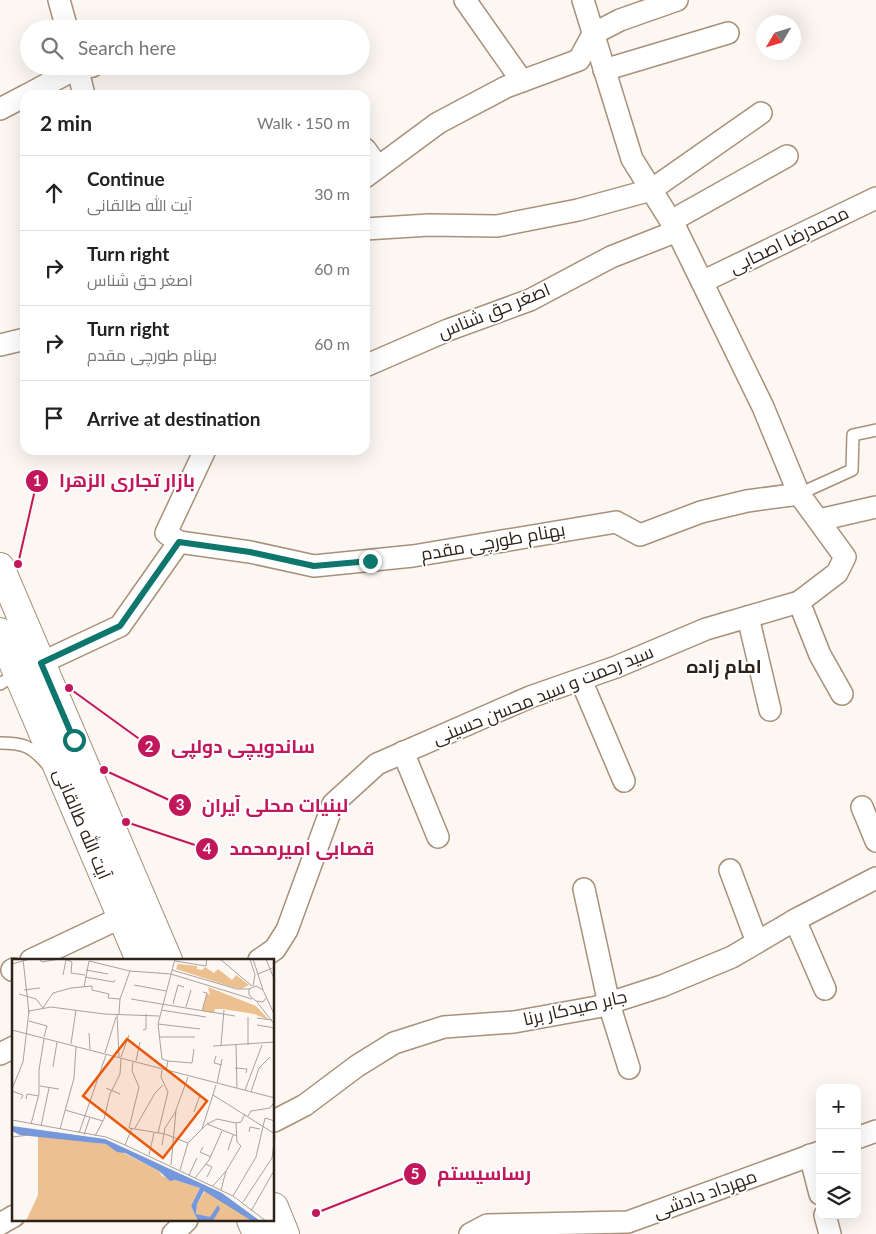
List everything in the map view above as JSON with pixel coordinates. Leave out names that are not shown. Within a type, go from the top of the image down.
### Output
[{"type":"main road","name":"آیت الله طالقانی","points":[[0,567],[19,673],[167,959]]},
{"type":"main road","name":"آیت الله طالقانی","points":[[0,632],[140,959]]},
{"type":"main road","points":[[275,1209],[285,1234]]},
{"type":"main road","points":[[252,1222],[257,1234]]},
{"type":"street","points":[[59,0],[65,20]]},
{"type":"street","points":[[465,0],[522,81]]},
{"type":"street","name":"سید رحمت و سید محسن حسینی","points":[[260,959],[274,950],[287,930],[333,804],[377,764],[530,697],[616,667],[706,629],[799,602],[837,573],[844,557],[800,494],[763,407],[674,226],[632,159],[583,0]]},
{"type":"street","points":[[372,172],[438,123],[506,88],[579,60],[593,34],[620,20],[677,0]]},
{"type":"street","points":[[604,70],[728,33]]},
{"type":"street","points":[[38,90],[67,75]]},
{"type":"street","points":[[83,75],[84,90]]},
{"type":"street","points":[[0,109],[20,99]]},
{"type":"street","points":[[370,229],[429,225],[497,226],[578,210],[651,190],[761,113]]},
{"type":"street","name":"اصغر حق شناس","points":[[370,364],[448,330],[530,300],[674,226],[787,156]]},
{"type":"street","name":"محمدرضا اصحابی","points":[[702,282],[876,198]]},
{"type":"street","points":[[0,345],[20,340]]},
{"type":"street","points":[[19,673],[120,626],[179,542],[166,534],[202,455]]},
{"type":"street","name":"بهنام طورچی مقدم","points":[[179,542],[250,552],[314,566],[413,556],[616,522],[640,535],[701,512],[748,501],[800,494]]},
{"type":"street","points":[[819,520],[876,507]]},
{"type":"street","points":[[799,602],[820,655],[842,694]]},
{"type":"street","points":[[748,617],[770,710]]},
{"type":"street","points":[[581,680],[624,782]]},
{"type":"street","points":[[403,752],[438,837]]},
{"type":"street","points":[[862,807],[876,841]]},
{"type":"street","points":[[730,870],[757,942]]},
{"type":"street","name":"جابر صیدکار برنا","points":[[275,1121],[305,1106],[357,1066],[394,1043],[444,1026],[514,1022],[609,1004],[683,977],[732,956],[795,920],[876,878]]},
{"type":"street","points":[[584,889],[609,1004],[629,1068]]},
{"type":"street","points":[[34,959],[122,917]]},
{"type":"street","points":[[795,920],[825,989]]},
{"type":"street","points":[[0,1054],[12,1048]]},
{"type":"street","points":[[861,1137],[876,1131]]},
{"type":"street","points":[[815,1153],[818,1174]]},
{"type":"street","name":"مهرداد دادشی","points":[[482,1231],[628,1222],[815,1153]]},
{"type":"street","points":[[0,1224],[12,1217]]},
{"type":"street","points":[[826,1219],[830,1234]]},
{"type":"street","points":[[173,1234],[184,1222]]},
{"type":"lane","points":[[800,494],[852,470],[853,435],[876,430]]},
{"type":"lane","points":[[0,743],[19,743],[36,752],[46,763],[60,773]]},
{"type":"place","name":"بازار تجاری الزهرا","points":[[18,564]]},
{"type":"place","name":"ساندویچی دولپی","points":[[69,688]]},
{"type":"place","name":"لبنیات محلی آیران","points":[[104,770]]},
{"type":"place","name":"قصابی امیرمحمد","points":[[126,822]]},
{"type":"place","name":"رساسیستم","points":[[316,1213]]},
{"type":"district","name":"امام زاده","points":[[724,666]]},
{"type":"route","points":[[74,740],[41,663],[120,626],[179,542],[250,552],[314,566],[370,561]]}]
